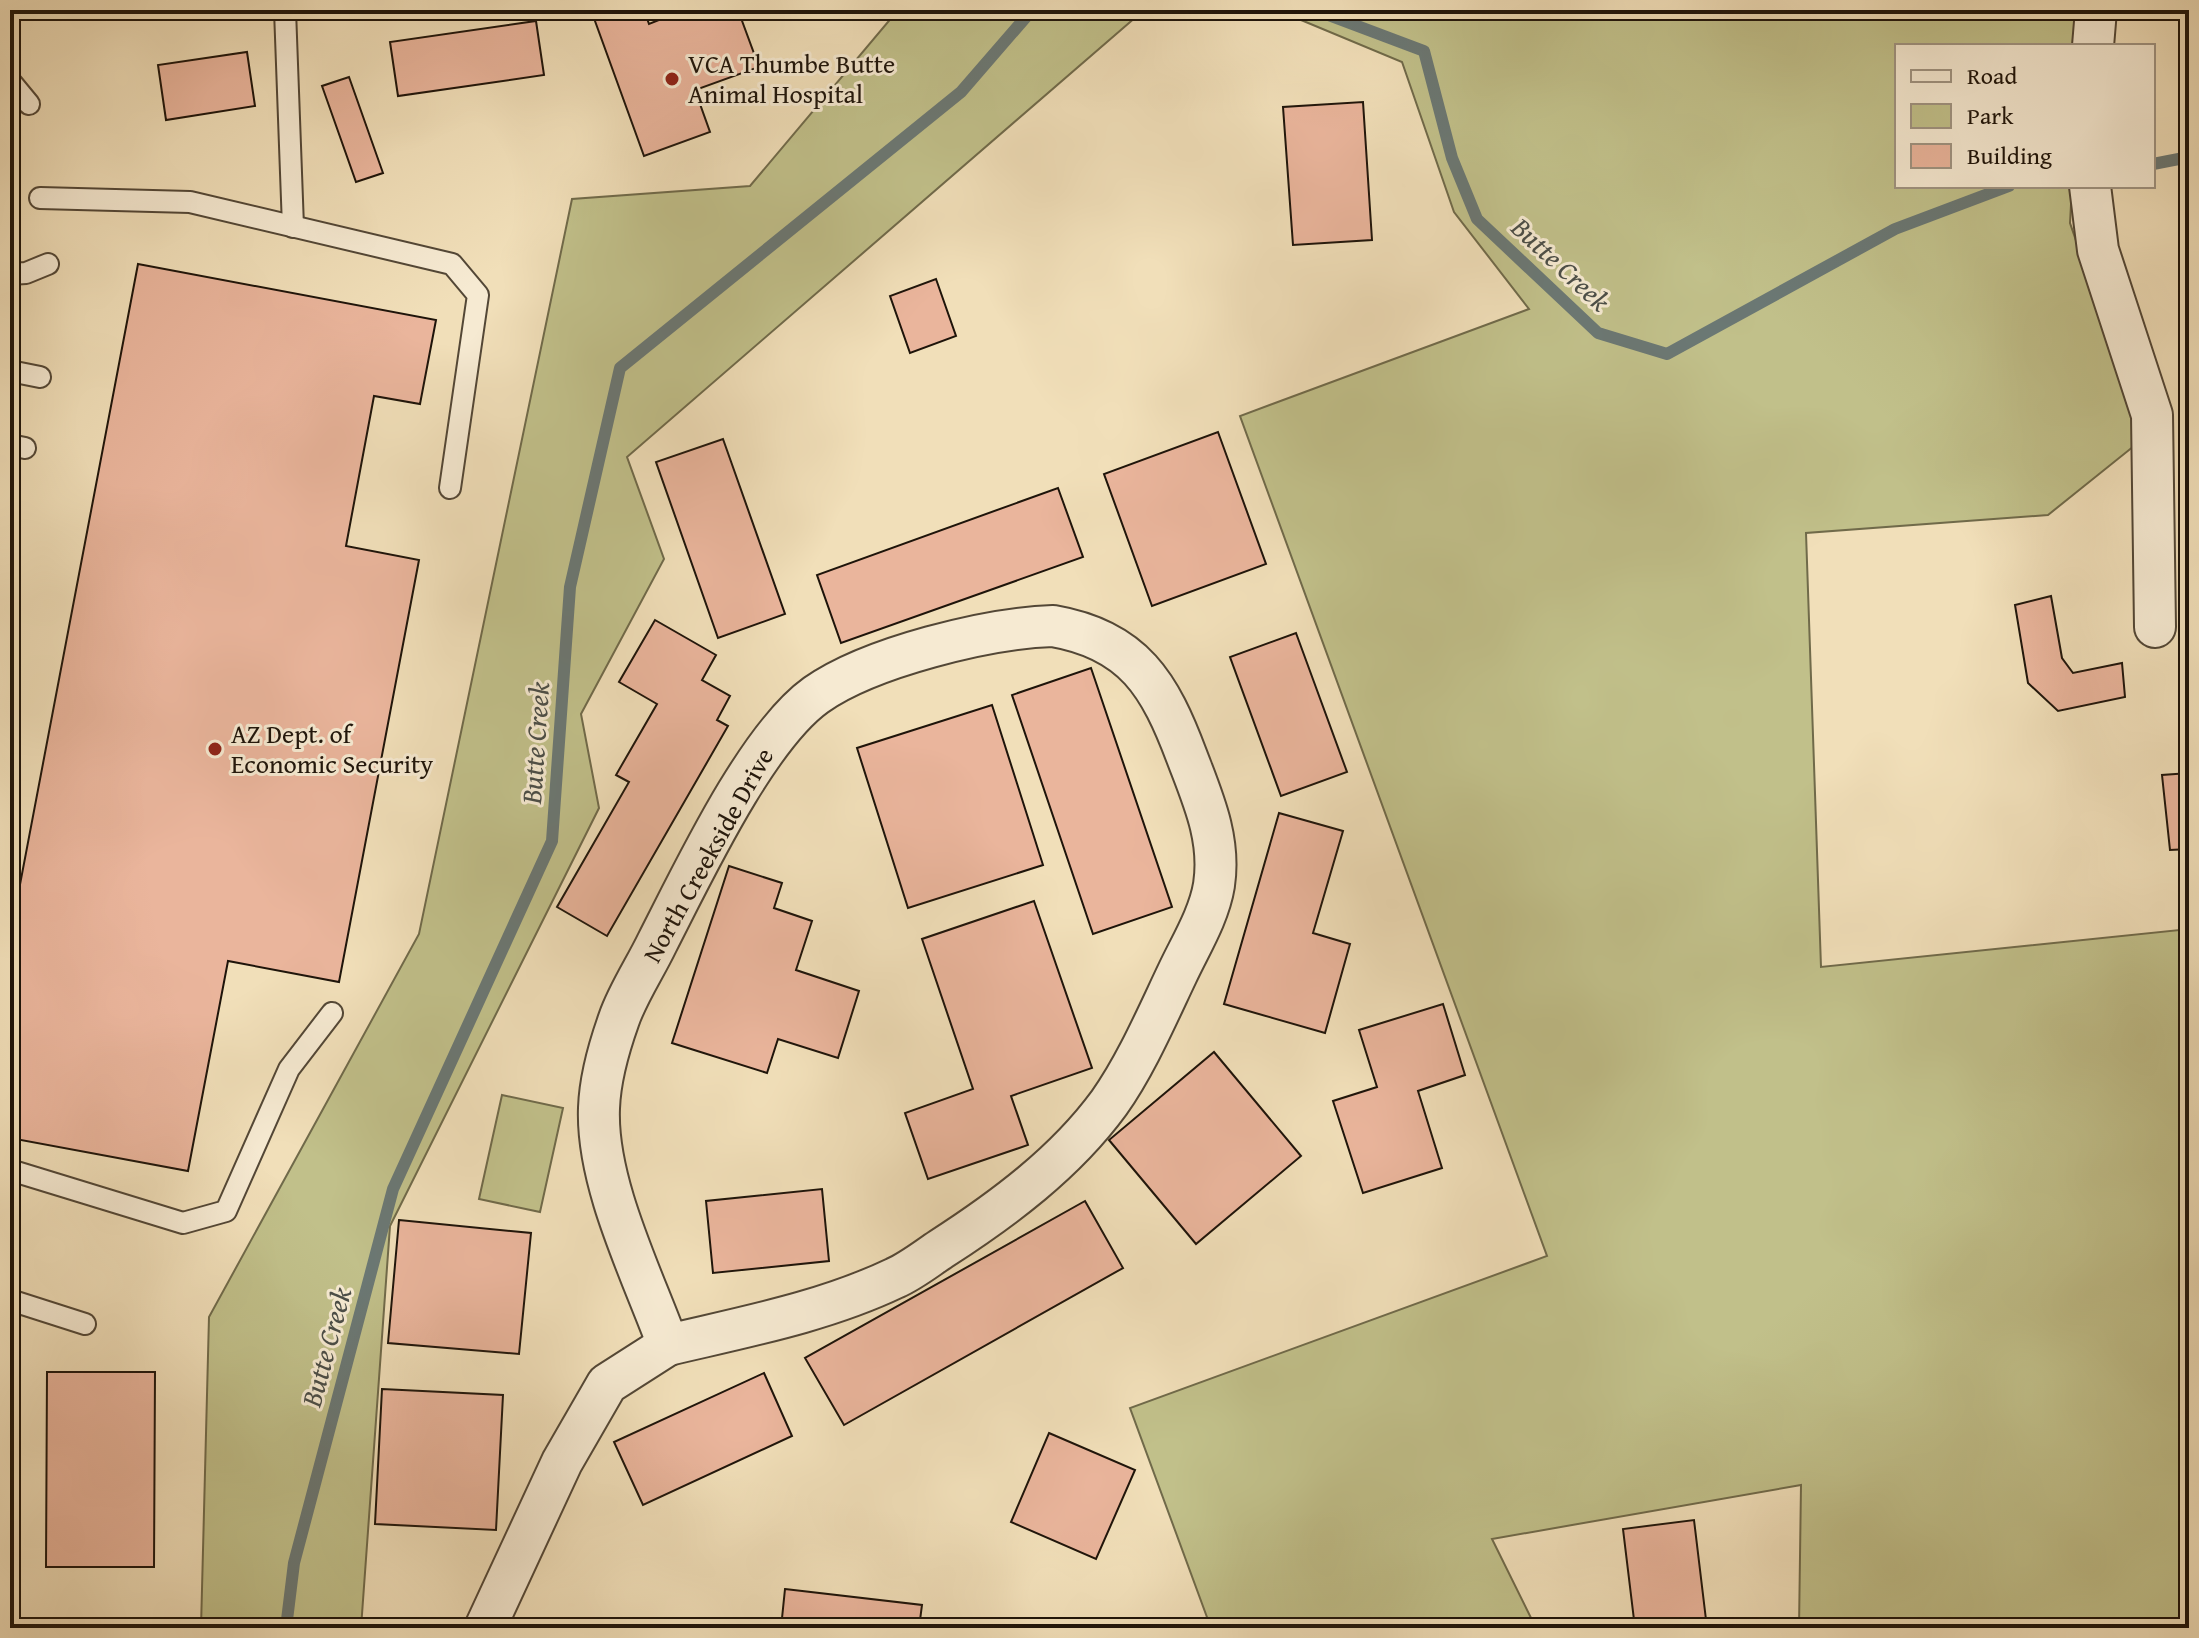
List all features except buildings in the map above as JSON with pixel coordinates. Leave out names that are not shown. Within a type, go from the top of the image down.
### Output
[{"type":"street","points":[[2093,44],[2096,10]]},
{"type":"street","points":[[2090,188],[2098,250],[2152,415],[2155,627]]},
{"type":"street","name":"North Creekside Drive","points":[[485,1628],[562,1462],[607,1384],[668,1345],[779,1319],[895,1278],[996,1213],[1057,1162],[1110,1102],[1163,1004],[1210,904],[1215,866],[1211,823],[1167,705],[1131,660],[1083,631],[1053,626],[1023,627],[967,637],[851,676],[816,695],[776,734],[689,881],[620,1017],[603,1075],[599,1136],[609,1176],[668,1345]]},
{"type":"lane","points":[[285,10],[293,227]]},
{"type":"lane","points":[[10,81],[29,104]]},
{"type":"lane","points":[[40,198],[190,202],[452,264],[478,295],[450,488]]},
{"type":"lane","points":[[10,274],[26,273],[48,264]]},
{"type":"lane","points":[[10,371],[40,377]]},
{"type":"lane","points":[[10,1170],[183,1223],[226,1211],[289,1069],[332,1013]]},
{"type":"lane","points":[[10,1300],[85,1324]]},
{"type":"green space","points":[[898,10],[1144,10],[627,457],[664,559],[581,714],[599,808],[390,1226],[361,1628],[201,1628],[209,1317],[419,934],[572,199],[750,186]]},
{"type":"green space","points":[[1277,10],[2082,10],[2080,44],[1895,44],[1895,188],[2072,188],[2070,223],[2144,438],[2048,515],[1806,533],[1821,967],[2189,929],[2189,1628],[1799,1628],[1801,1485],[1492,1539],[1536,1628],[1211,1628],[1130,1408],[1547,1256],[1240,416],[1529,309],[1454,212],[1402,62]]},
{"type":"green space","points":[[502,1095],[563,1108],[540,1212],[479,1199]]},
{"type":"waterway","name":"Butte Creek","points":[[286,1628],[294,1563],[393,1189],[552,841],[570,587],[620,368],[961,92],[1032,10]]},
{"type":"waterway","name":"Butte Creek","points":[[1315,10],[1424,51],[1452,158],[1477,219],[1598,333],[1667,354],[1895,229],[2004,188]]},
{"type":"waterway","name":"Butte Creek","points":[[2155,164],[2189,157]]},
{"type":"place","name":"VCA Thumbe Butte Animal Hospital","points":[[672,79]]},
{"type":"place","name":"AZ Dept. of Economic Security","points":[[215,749]]}]
